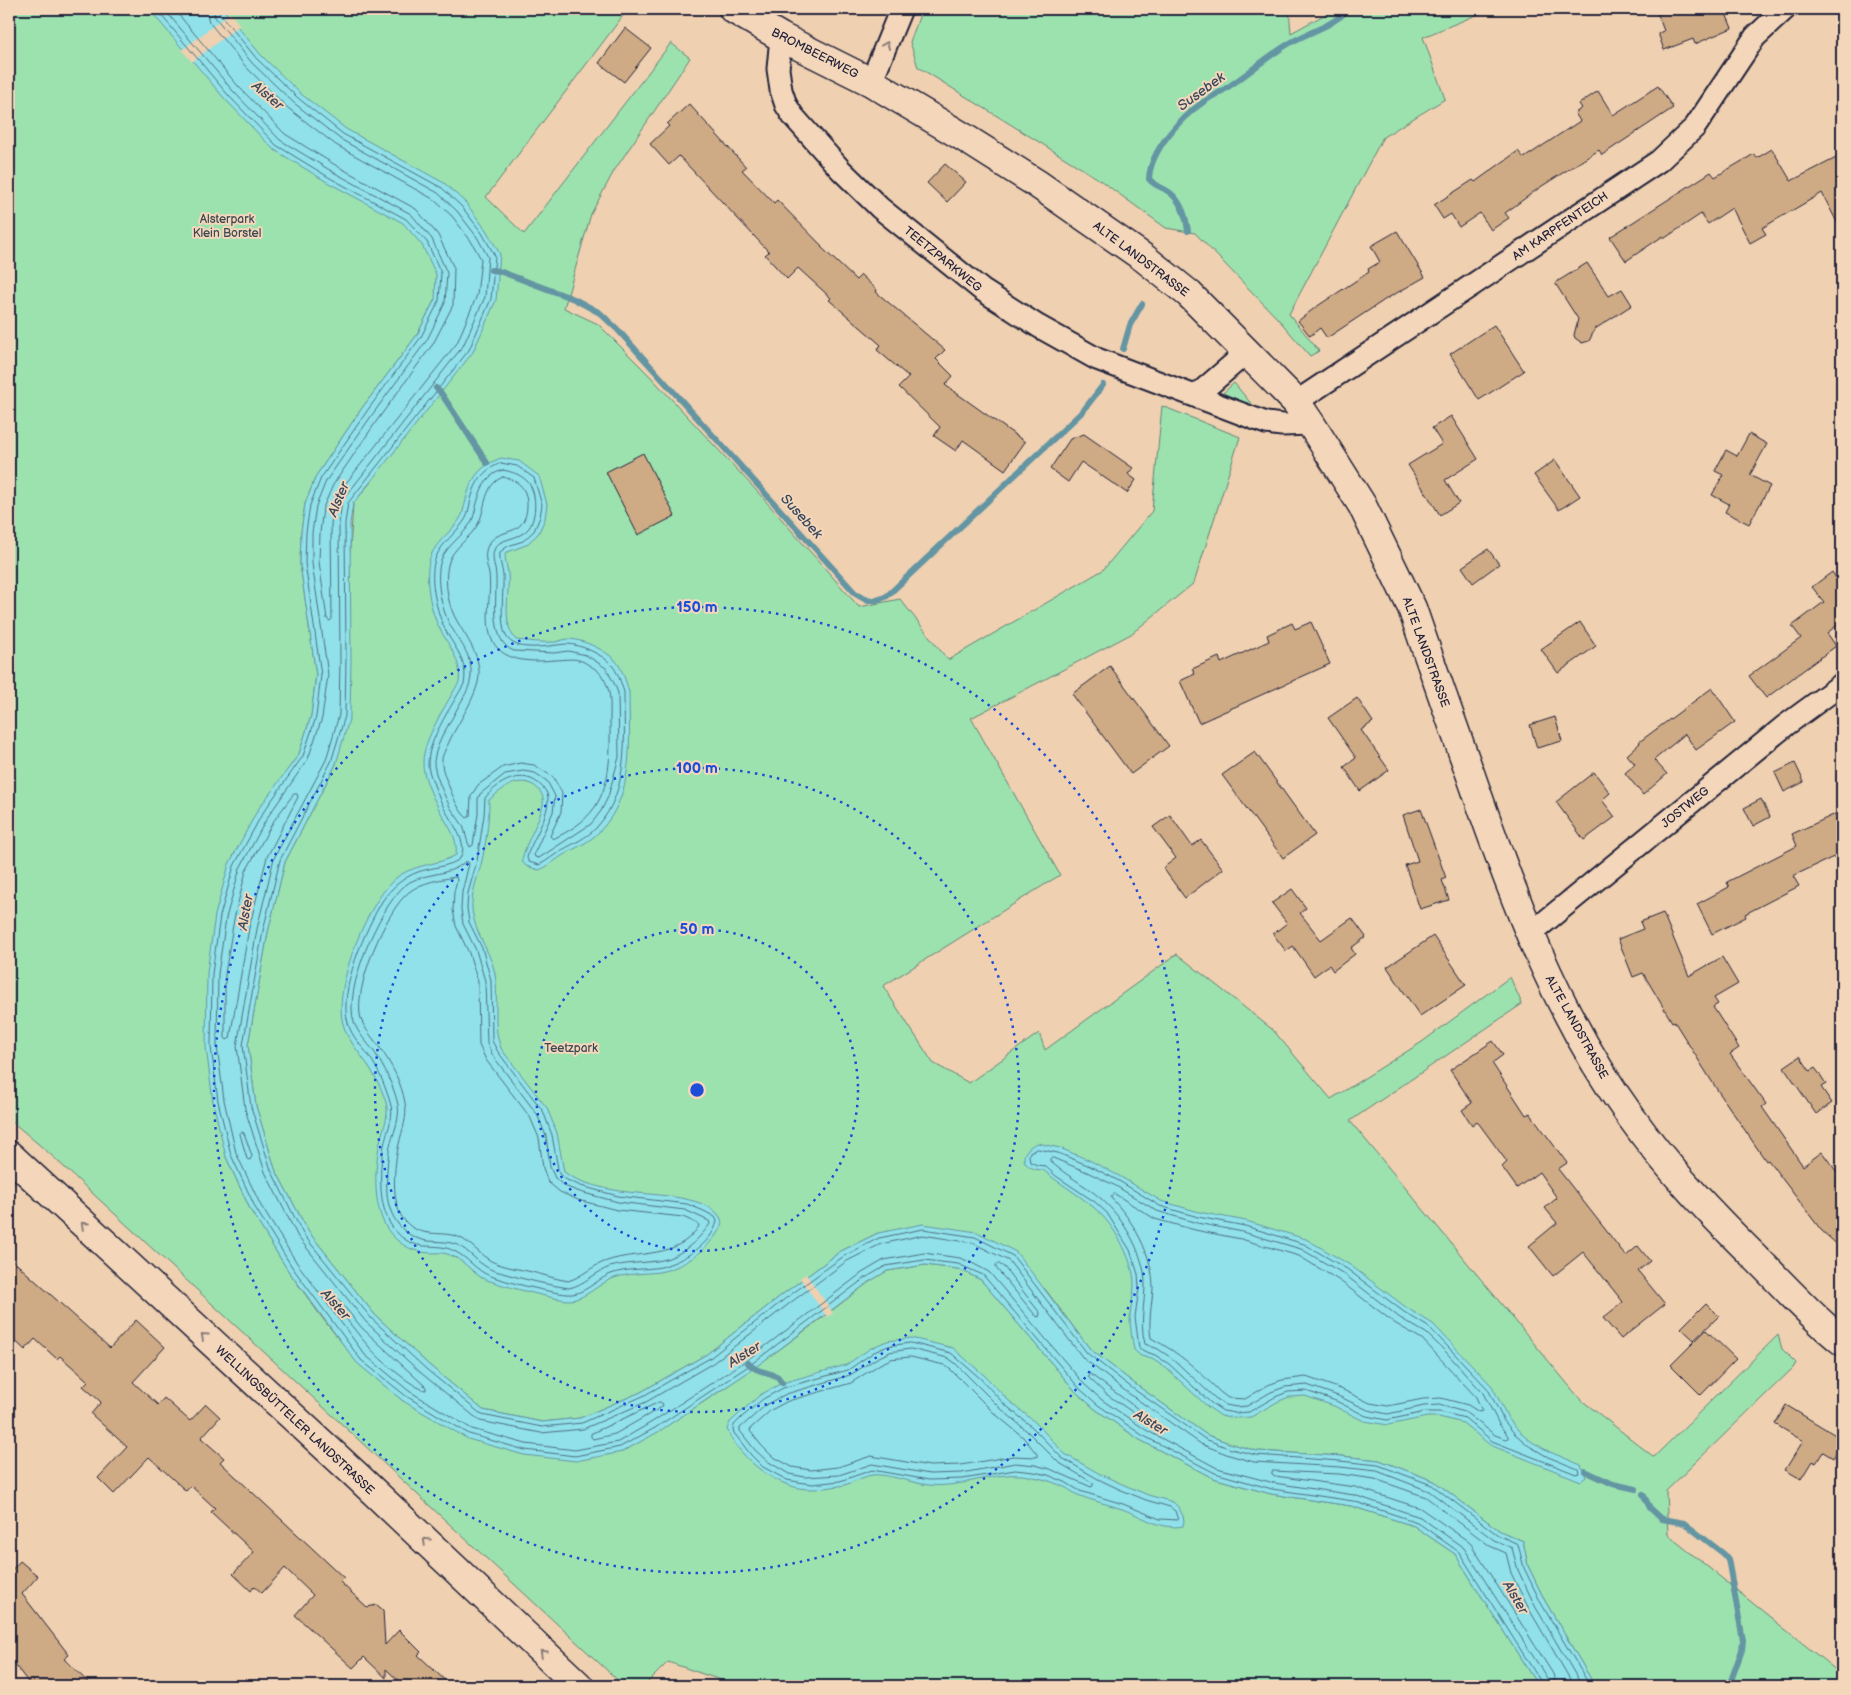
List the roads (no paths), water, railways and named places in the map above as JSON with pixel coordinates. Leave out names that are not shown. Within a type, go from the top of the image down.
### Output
[{"type":"main road","name":"BROMBEERWEG","points":[[733,9],[781,37],[871,82]]},
{"type":"main road","name":"ALTE LANDSTRASSE","points":[[871,82],[960,134],[1036,183],[1144,258],[1189,294],[1296,402],[1312,424],[1362,505],[1412,608],[1500,861],[1549,978],[1586,1048],[1630,1117],[1677,1175],[1717,1219],[1840,1335]]},
{"type":"main road","name":"WELLINGSBÜTTELER LANDSTRASSE","points":[[9,1156],[356,1475],[579,1686]]},
{"type":"street","points":[[871,82],[901,9]]},
{"type":"street","name":"AM KARPFENTEICH","points":[[1296,402],[1659,161],[1695,127],[1755,37],[1785,9]]},
{"type":"street","name":"TEETZPARKWEG","points":[[781,37],[778,69],[781,90],[786,105],[793,116],[841,170],[880,208],[982,290],[1038,326],[1096,359],[1266,423],[1282,425],[1312,424]]},
{"type":"street","points":[[1196,396],[1247,352]]},
{"type":"street","name":"JOSTWEG","points":[[1530,934],[1786,725],[1842,684]]},
{"type":"water","name":"Alster","points":[[149,9],[223,9],[261,55],[301,94],[346,129],[444,183],[466,203],[486,230],[500,254],[496,300],[473,352],[353,504],[350,523],[350,716],[336,764],[285,862],[268,932],[248,1045],[256,1106],[275,1169],[308,1231],[375,1315],[429,1365],[483,1410],[542,1422],[580,1418],[641,1392],[707,1354],[841,1251],[878,1233],[923,1224],[977,1232],[1016,1252],[1090,1349],[1135,1384],[1207,1435],[1257,1451],[1379,1460],[1434,1481],[1500,1531],[1523,1541],[1528,1566],[1545,1601],[1595,1686],[1538,1686],[1455,1554],[1414,1526],[1351,1506],[1271,1494],[1213,1478],[1140,1440],[1095,1409],[1076,1392],[981,1280],[958,1269],[925,1265],[887,1271],[869,1282],[753,1369],[658,1432],[622,1452],[576,1461],[524,1455],[468,1439],[403,1401],[357,1363],[287,1269],[251,1211],[226,1157],[213,1102],[206,1047],[207,973],[215,915],[229,864],[257,811],[299,754],[311,716],[316,675],[300,564],[301,532],[305,504],[316,476],[362,408],[417,335],[435,299],[436,274],[422,245],[403,223],[327,182],[273,149],[224,98]]},
{"type":"water","points":[[501,458],[519,461],[539,476],[547,504],[545,519],[538,534],[526,545],[505,553],[508,573],[507,617],[511,633],[516,640],[555,642],[568,639],[582,641],[611,656],[622,671],[629,692],[630,728],[625,783],[620,800],[612,816],[592,838],[542,869],[539,870],[526,866],[522,861],[543,804],[540,791],[531,784],[519,782],[508,786],[489,800],[486,841],[473,892],[472,909],[476,928],[495,972],[496,1025],[499,1042],[502,1050],[547,1108],[557,1133],[564,1172],[584,1182],[606,1188],[674,1197],[702,1204],[713,1209],[722,1222],[711,1242],[684,1263],[659,1272],[620,1276],[603,1283],[582,1297],[570,1300],[540,1295],[482,1278],[454,1257],[445,1253],[413,1250],[399,1242],[391,1234],[380,1214],[376,1190],[380,1142],[387,1117],[387,1108],[382,1091],[374,1075],[345,1031],[341,1008],[348,967],[356,944],[376,902],[388,886],[407,871],[443,861],[456,855],[456,843],[432,795],[423,768],[424,753],[431,732],[459,682],[457,660],[433,613],[429,594],[428,566],[436,546],[459,521],[469,489],[475,477],[488,464]]},
{"type":"water","points":[[1037,1143],[1060,1148],[1091,1161],[1161,1201],[1199,1212],[1246,1221],[1306,1239],[1350,1265],[1407,1308],[1433,1324],[1492,1386],[1508,1418],[1517,1429],[1532,1442],[1581,1465],[1586,1477],[1581,1481],[1490,1445],[1463,1423],[1439,1417],[1427,1417],[1388,1425],[1364,1421],[1334,1406],[1305,1396],[1289,1397],[1251,1417],[1221,1416],[1208,1407],[1166,1368],[1152,1359],[1141,1356],[1134,1350],[1130,1316],[1134,1280],[1131,1265],[1123,1246],[1106,1220],[1092,1206],[1043,1170],[1026,1164],[1024,1155],[1026,1151]]},
{"type":"water","points":[[911,1338],[953,1348],[985,1376],[1007,1399],[1036,1423],[1065,1454],[1122,1484],[1148,1495],[1173,1502],[1183,1516],[1183,1526],[1167,1526],[1151,1522],[1122,1509],[1083,1497],[1052,1482],[1022,1475],[998,1476],[940,1486],[922,1484],[884,1475],[872,1475],[843,1485],[816,1489],[800,1488],[787,1485],[762,1471],[741,1451],[727,1429],[730,1422],[760,1395],[782,1383],[846,1365],[871,1348],[887,1341]]},
{"type":"waterway","name":"Susebek","points":[[1188,231],[1186,219],[1179,203],[1171,193],[1149,179],[1151,168],[1160,147],[1176,126],[1193,109],[1225,89],[1282,48],[1328,25],[1349,9]]},
{"type":"waterway","name":"Susebek","points":[[491,270],[499,271],[574,299],[600,313],[617,329],[856,594],[868,600],[887,596],[1083,411],[1103,385]]},
{"type":"waterway","name":"Susebek","points":[[1123,349],[1130,325],[1142,304]]},
{"type":"waterway","points":[[436,388],[487,463]]},
{"type":"waterway","name":"Alster","points":[[748,1363],[755,1369],[778,1377],[782,1383]]},
{"type":"waterway","points":[[1585,1471],[1613,1484],[1636,1489]]},
{"type":"waterway","points":[[1643,1494],[1650,1508],[1662,1519],[1684,1523],[1728,1559],[1743,1640],[1742,1650],[1729,1686]]},
{"type":"park label","name":"Alsterpark Klein Borstel","points":[[227,226]]},
{"type":"park label","name":"Teetzpark","points":[[571,1048]]}]
